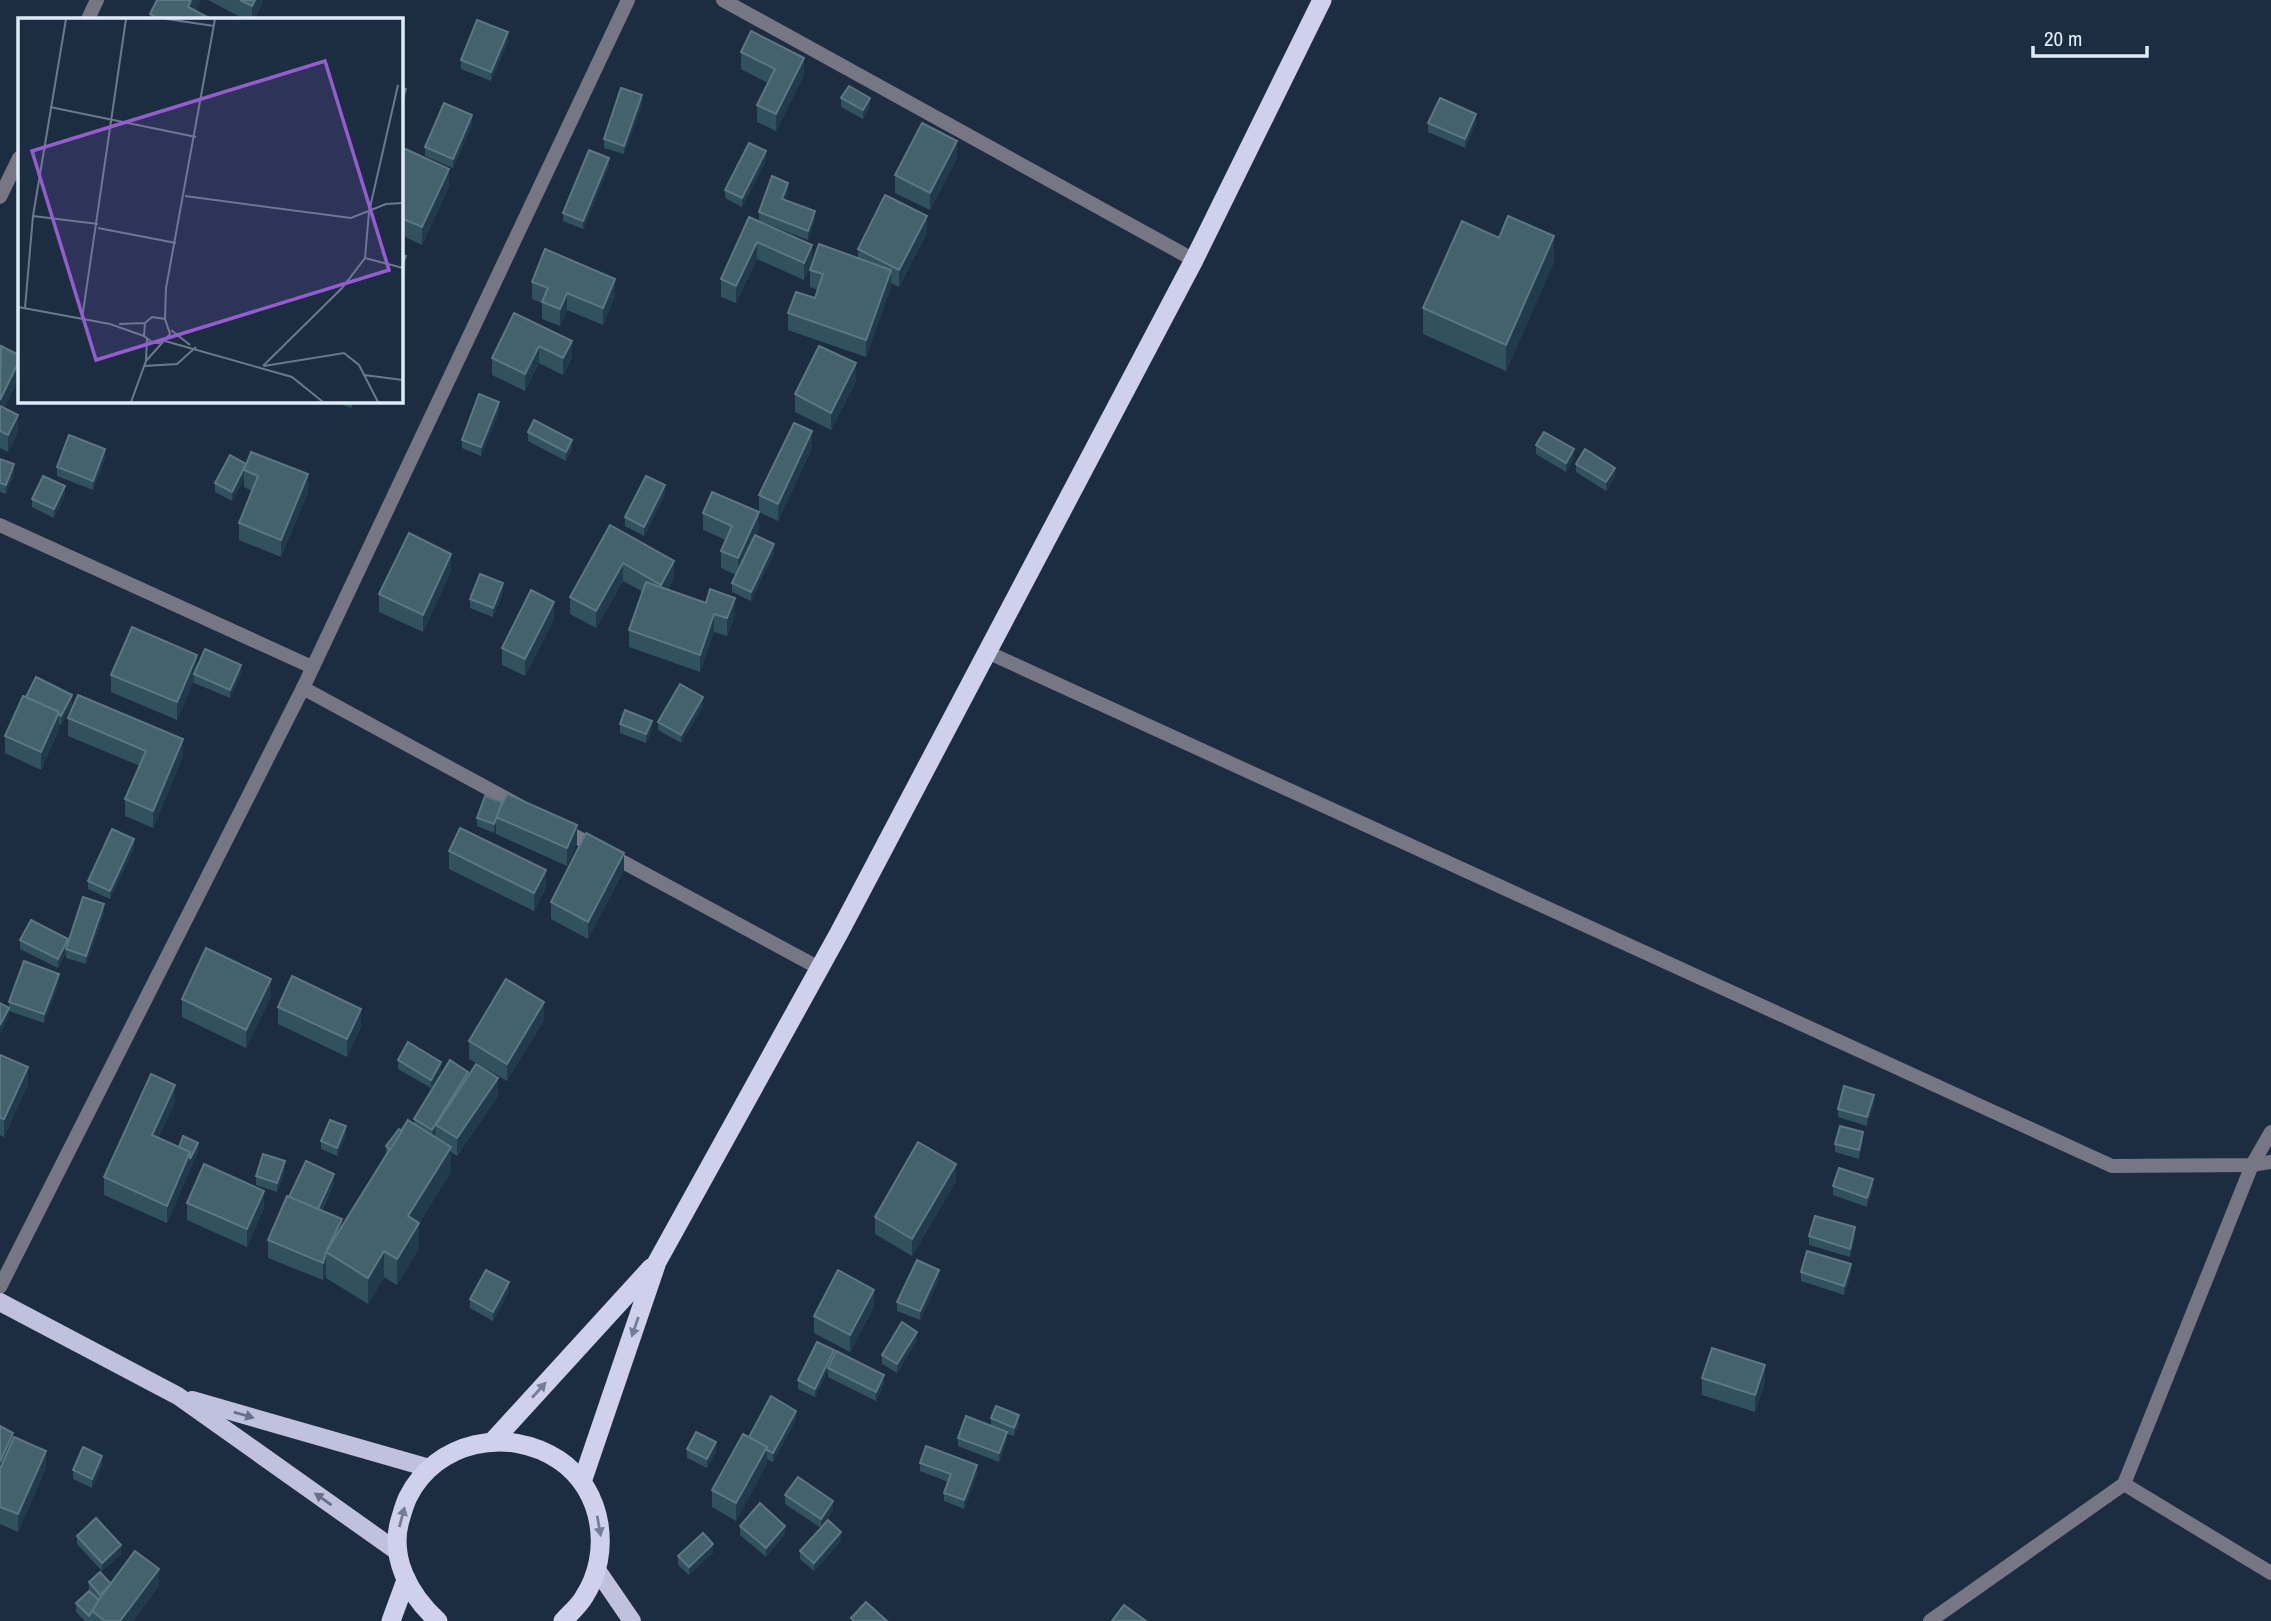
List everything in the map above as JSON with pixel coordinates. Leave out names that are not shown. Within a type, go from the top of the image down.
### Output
[{"type":"highway","points":[[582,1482],[657,1262],[819,968],[1194,260],[1322,0]]},
{"type":"highway","points":[[493,1441],[657,1262]]},
{"type":"highway","points":[[438,1621],[420,1605],[405,1580],[398,1552],[399,1524],[408,1496],[429,1468],[458,1448],[493,1441],[528,1445],[560,1460],[582,1482],[596,1510],[601,1540],[597,1570],[584,1599],[562,1621]]},
{"type":"highway","points":[[391,1621],[405,1580]]},
{"type":"main road","points":[[0,1302],[178,1396],[398,1552]]},
{"type":"main road","points":[[178,1396],[429,1468]]},
{"type":"main road","points":[[597,1570],[632,1621]]},
{"type":"street","points":[[88,18],[97,0]]},
{"type":"street","points":[[0,1287],[303,688],[628,0]]},
{"type":"street","points":[[723,0],[1194,260]]},
{"type":"street","points":[[0,197],[18,160]]},
{"type":"street","points":[[0,525],[312,667]]},
{"type":"street","points":[[987,652],[2112,1166],[2252,1165],[2271,1162]]},
{"type":"street","points":[[303,688],[819,968]]},
{"type":"street","points":[[1930,1621],[2124,1484],[2252,1165],[2271,1132]]},
{"type":"street","points":[[2124,1484],[2271,1573]]},
{"type":"building","points":[[157,0],[191,0],[188,7],[209,18],[158,18],[150,14]]},
{"type":"building","points":[[240,0],[255,0],[252,6]]},
{"type":"building","points":[[477,20],[508,32],[491,72],[461,60]]},
{"type":"building","points":[[751,31],[804,58],[776,114],[757,105],[775,69],[741,52]]},
{"type":"building","points":[[849,86],[870,98],[863,110],[841,98]]},
{"type":"building","points":[[621,88],[642,95],[624,146],[604,139]]},
{"type":"building","points":[[1440,98],[1476,114],[1465,139],[1428,123]]},
{"type":"building","points":[[444,103],[472,115],[453,159],[425,147]]},
{"type":"building","points":[[922,123],[957,141],[930,193],[895,175]]},
{"type":"building","points":[[749,143],[766,151],[742,198],[725,190]]},
{"type":"building","points":[[402,147],[449,169],[422,227],[402,218]]},
{"type":"building","points":[[589,150],[609,158],[583,221],[563,213]]},
{"type":"building","points":[[772,176],[788,183],[782,199],[815,211],[808,231],[759,212]]},
{"type":"building","points":[[885,195],[927,216],[899,270],[858,249]]},
{"type":"building","points":[[1508,216],[1554,236],[1506,345],[1423,308],[1462,221],[1499,238]]},
{"type":"building","points":[[749,217],[812,245],[804,263],[757,242],[736,286],[721,279]]},
{"type":"building","points":[[819,244],[891,270],[866,340],[788,313],[796,292],[815,298],[823,274],[810,270]]},
{"type":"building","points":[[545,249],[615,279],[603,308],[567,293],[560,309],[542,302],[548,288],[532,282]]},
{"type":"building","points":[[514,313],[572,341],[563,358],[539,346],[525,374],[492,358]]},
{"type":"building","points":[[1,346],[18,354],[18,363],[0,400]]},
{"type":"building","points":[[819,346],[856,363],[831,413],[795,394]]},
{"type":"building","points":[[479,394],[499,402],[481,447],[462,440]]},
{"type":"building","points":[[0,406],[18,415],[8,435],[0,431]]},
{"type":"building","points":[[534,420],[572,440],[566,452],[528,432]]},
{"type":"building","points":[[794,423],[812,431],[778,504],[759,495]]},
{"type":"building","points":[[1544,432],[1574,449],[1566,463],[1536,445]]},
{"type":"building","points":[[69,435],[105,449],[93,481],[57,467]]},
{"type":"building","points":[[1585,449],[1615,468],[1606,482],[1576,464]]},
{"type":"building","points":[[251,452],[308,474],[281,540],[239,523],[258,476],[244,470]]},
{"type":"building","points":[[230,455],[246,464],[232,492],[215,483]]},
{"type":"building","points":[[0,459],[14,464],[6,485],[0,483]]},
{"type":"building","points":[[43,476],[65,486],[54,509],[32,499]]},
{"type":"building","points":[[646,476],[665,485],[644,527],[625,517]]},
{"type":"building","points":[[712,492],[759,512],[738,558],[721,551],[732,526],[703,513]]},
{"type":"building","points":[[610,525],[674,561],[661,585],[623,563],[596,611],[570,597]]},
{"type":"building","points":[[409,533],[451,554],[423,615],[379,594]]},
{"type":"building","points":[[755,535],[774,544],[751,592],[732,583]]},
{"type":"building","points":[[480,574],[503,583],[493,608],[470,599]]},
{"type":"building","points":[[646,582],[706,603],[710,589],[735,598],[727,618],[714,614],[700,655],[629,630]]},
{"type":"building","points":[[531,590],[554,602],[525,659],[502,648]]},
{"type":"building","points":[[132,627],[197,655],[177,702],[111,675]]},
{"type":"building","points":[[205,649],[241,665],[230,690],[194,674]]},
{"type":"building","points":[[36,677],[72,695],[61,716],[59,712],[26,697]]},
{"type":"building","points":[[680,684],[703,697],[681,735],[658,722]]},
{"type":"building","points":[[78,695],[183,739],[153,811],[125,799],[146,751],[68,718]]},
{"type":"building","points":[[23,696],[59,712],[41,752],[5,736]]},
{"type":"building","points":[[625,710],[652,721],[646,734],[620,724]]},
{"type":"building","points":[[507,794],[577,825],[567,848],[496,817]]},
{"type":"building","points":[[485,796],[502,802],[494,824],[477,818]]},
{"type":"building","points":[[460,828],[546,870],[534,893],[449,851]]},
{"type":"building","points":[[112,829],[134,839],[110,891],[88,881]]},
{"type":"building","points":[[586,833],[624,853],[588,922],[551,902]]},
{"type":"building","points":[[83,897],[104,904],[86,956],[66,949]]},
{"type":"building","points":[[31,920],[68,939],[58,959],[20,940]]},
{"type":"building","points":[[206,948],[271,979],[246,1030],[182,999]]},
{"type":"building","points":[[24,961],[59,974],[44,1014],[9,1002]]},
{"type":"building","points":[[292,976],[361,1009],[347,1039],[278,1007]]},
{"type":"building","points":[[506,979],[544,1002],[507,1064],[469,1041]]},
{"type":"building","points":[[0,1003],[9,1008],[0,1025]]},
{"type":"building","points":[[408,1042],[441,1062],[431,1080],[398,1060]]},
{"type":"building","points":[[0,1055],[28,1067],[4,1119],[0,1118]]},
{"type":"building","points":[[450,1060],[468,1072],[432,1130],[414,1119]]},
{"type":"building","points":[[476,1064],[498,1078],[457,1138],[436,1125]]},
{"type":"building","points":[[151,1074],[175,1085],[152,1135],[190,1152],[167,1206],[104,1177]]},
{"type":"building","points":[[1844,1086],[1874,1095],[1867,1117],[1838,1109]]},
{"type":"building","points":[[330,1120],[346,1126],[337,1148],[321,1141]]},
{"type":"building","points":[[408,1120],[451,1147],[408,1216],[419,1223],[397,1259],[384,1251],[368,1278],[326,1252]]},
{"type":"building","points":[[1840,1126],[1863,1132],[1859,1150],[1835,1144]]},
{"type":"building","points":[[399,1129],[402,1131],[390,1150],[386,1146]]},
{"type":"building","points":[[183,1136],[198,1143],[190,1159],[190,1152],[179,1147]]},
{"type":"building","points":[[918,1142],[956,1164],[912,1239],[875,1217]]},
{"type":"building","points":[[263,1154],[285,1161],[277,1183],[256,1176]]},
{"type":"building","points":[[306,1161],[334,1174],[318,1209],[289,1197]]},
{"type":"building","points":[[204,1164],[264,1191],[247,1229],[187,1203]]},
{"type":"building","points":[[1839,1168],[1873,1179],[1867,1198],[1833,1186]]},
{"type":"building","points":[[287,1196],[342,1219],[323,1263],[268,1240]]},
{"type":"building","points":[[1815,1216],[1855,1227],[1850,1249],[1809,1236]]},
{"type":"building","points":[[1807,1251],[1851,1264],[1844,1286],[1801,1272]]},
{"type":"building","points":[[917,1260],[939,1270],[920,1311],[897,1302]]},
{"type":"building","points":[[486,1270],[509,1282],[493,1312],[470,1299]]},
{"type":"building","points":[[838,1270],[874,1290],[850,1335],[814,1316]]},
{"type":"building","points":[[902,1322],[917,1332],[897,1364],[882,1355]]},
{"type":"building","points":[[817,1342],[834,1350],[815,1389],[798,1380]]},
{"type":"building","points":[[1712,1348],[1765,1365],[1755,1395],[1702,1378]]},
{"type":"building","points":[[836,1351],[884,1375],[876,1392],[828,1368]]},
{"type":"building","points":[[771,1396],[796,1411],[773,1453],[749,1437]]},
{"type":"building","points":[[996,1406],[1019,1415],[1014,1428],[991,1418]]},
{"type":"building","points":[[966,1416],[1007,1432],[999,1453],[958,1438]]},
{"type":"building","points":[[0,1426],[13,1433],[0,1462]]},
{"type":"building","points":[[696,1432],[716,1442],[707,1459],[687,1449]]},
{"type":"building","points":[[743,1434],[767,1447],[736,1503],[712,1490]]},
{"type":"building","points":[[14,1437],[46,1451],[18,1514],[0,1507],[0,1469]]},
{"type":"building","points":[[926,1446],[977,1465],[964,1500],[944,1493],[951,1474],[920,1463]]},
{"type":"building","points":[[83,1447],[102,1456],[92,1479],[73,1470]]},
{"type":"building","points":[[798,1477],[833,1501],[821,1519],[785,1495]]},
{"type":"building","points":[[760,1503],[785,1526],[766,1548],[740,1526]]},
{"type":"building","points":[[96,1518],[121,1545],[102,1563],[77,1536]]},
{"type":"building","points":[[828,1520],[841,1532],[814,1563],[800,1551]]},
{"type":"building","points":[[703,1533],[713,1544],[689,1567],[678,1556]]},
{"type":"building","points":[[135,1551],[159,1569],[120,1621],[105,1621],[91,1610]]},
{"type":"building","points":[[100,1572],[111,1584],[100,1595],[89,1582]]},
{"type":"building","points":[[89,1591],[99,1600],[89,1616],[76,1603]]},
{"type":"building","points":[[866,1602],[887,1621],[854,1621],[851,1618]]},
{"type":"building","points":[[1124,1605],[1146,1621],[1112,1621]]}]
